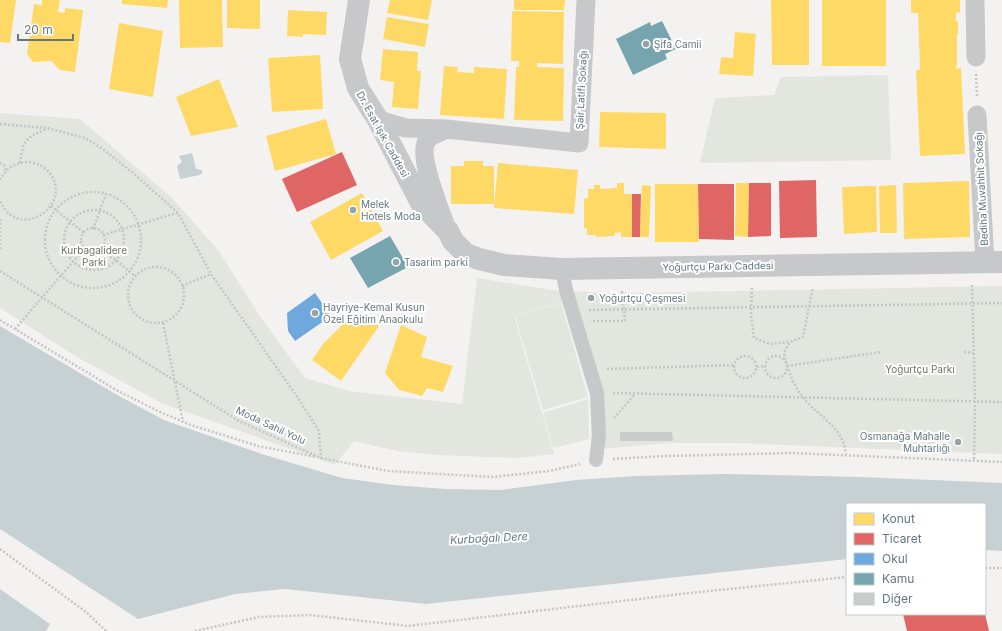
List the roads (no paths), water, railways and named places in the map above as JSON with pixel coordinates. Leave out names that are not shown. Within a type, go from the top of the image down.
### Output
[{"type":"street","name":"Dr. Esat Işık Caddesi","points":[[359,0],[350,59],[358,88],[378,120],[421,203],[448,231]]},
{"type":"street","name":"Şair Latifi Sokağı","points":[[378,120],[406,128],[446,129],[579,142],[586,0]]},
{"type":"street","points":[[975,0],[976,57]]},
{"type":"street","name":"Bediha Muvahhit Sokağı","points":[[977,115],[993,262]]},
{"type":"street","points":[[446,129],[428,138],[425,144],[424,152],[428,175],[448,231]]},
{"type":"street","name":"Yoğurtçu Parkı Caddesi","points":[[448,231],[453,241],[466,254],[479,259],[504,265],[562,269],[993,262]]},
{"type":"street","points":[[562,269],[574,316],[597,393],[599,435],[596,460]]},
{"type":"water","points":[[192,153],[196,169],[202,170],[202,173],[200,175],[180,179],[177,166],[182,162],[179,156]]},
{"type":"water","name":"Kurbağalı Dere","points":[[0,326],[119,396],[164,420],[265,455],[342,478],[393,485],[445,489],[500,490],[576,480],[636,476],[725,474],[862,477],[1002,483],[1002,551],[986,550],[986,503],[846,503],[846,559],[426,604],[285,589],[235,594],[138,619],[0,529]]},
{"type":"water","points":[[0,589],[50,624],[46,631],[0,631]]},
{"type":"place","name":"Şifa Camii","points":[[646,44]]},
{"type":"place","name":"Melek Hotels Moda","points":[[353,210]]},
{"type":"place","name":"Tasarim parki","points":[[396,262]]},
{"type":"place","name":"Yoğurtçu Çeşmesi","points":[[591,298]]},
{"type":"place","name":"Hayriye-Kemal Kusun Özel Eğitim Anaokulu","points":[[315,313]]},
{"type":"place","name":"Osmanağa Mahalle Muhtarlığı","points":[[958,442]]},
{"type":"park label","name":"Kurbagalidere Parki","points":[[94,256]]},
{"type":"park label","name":"Yoğurtçu Parkı","points":[[920,369]]}]
